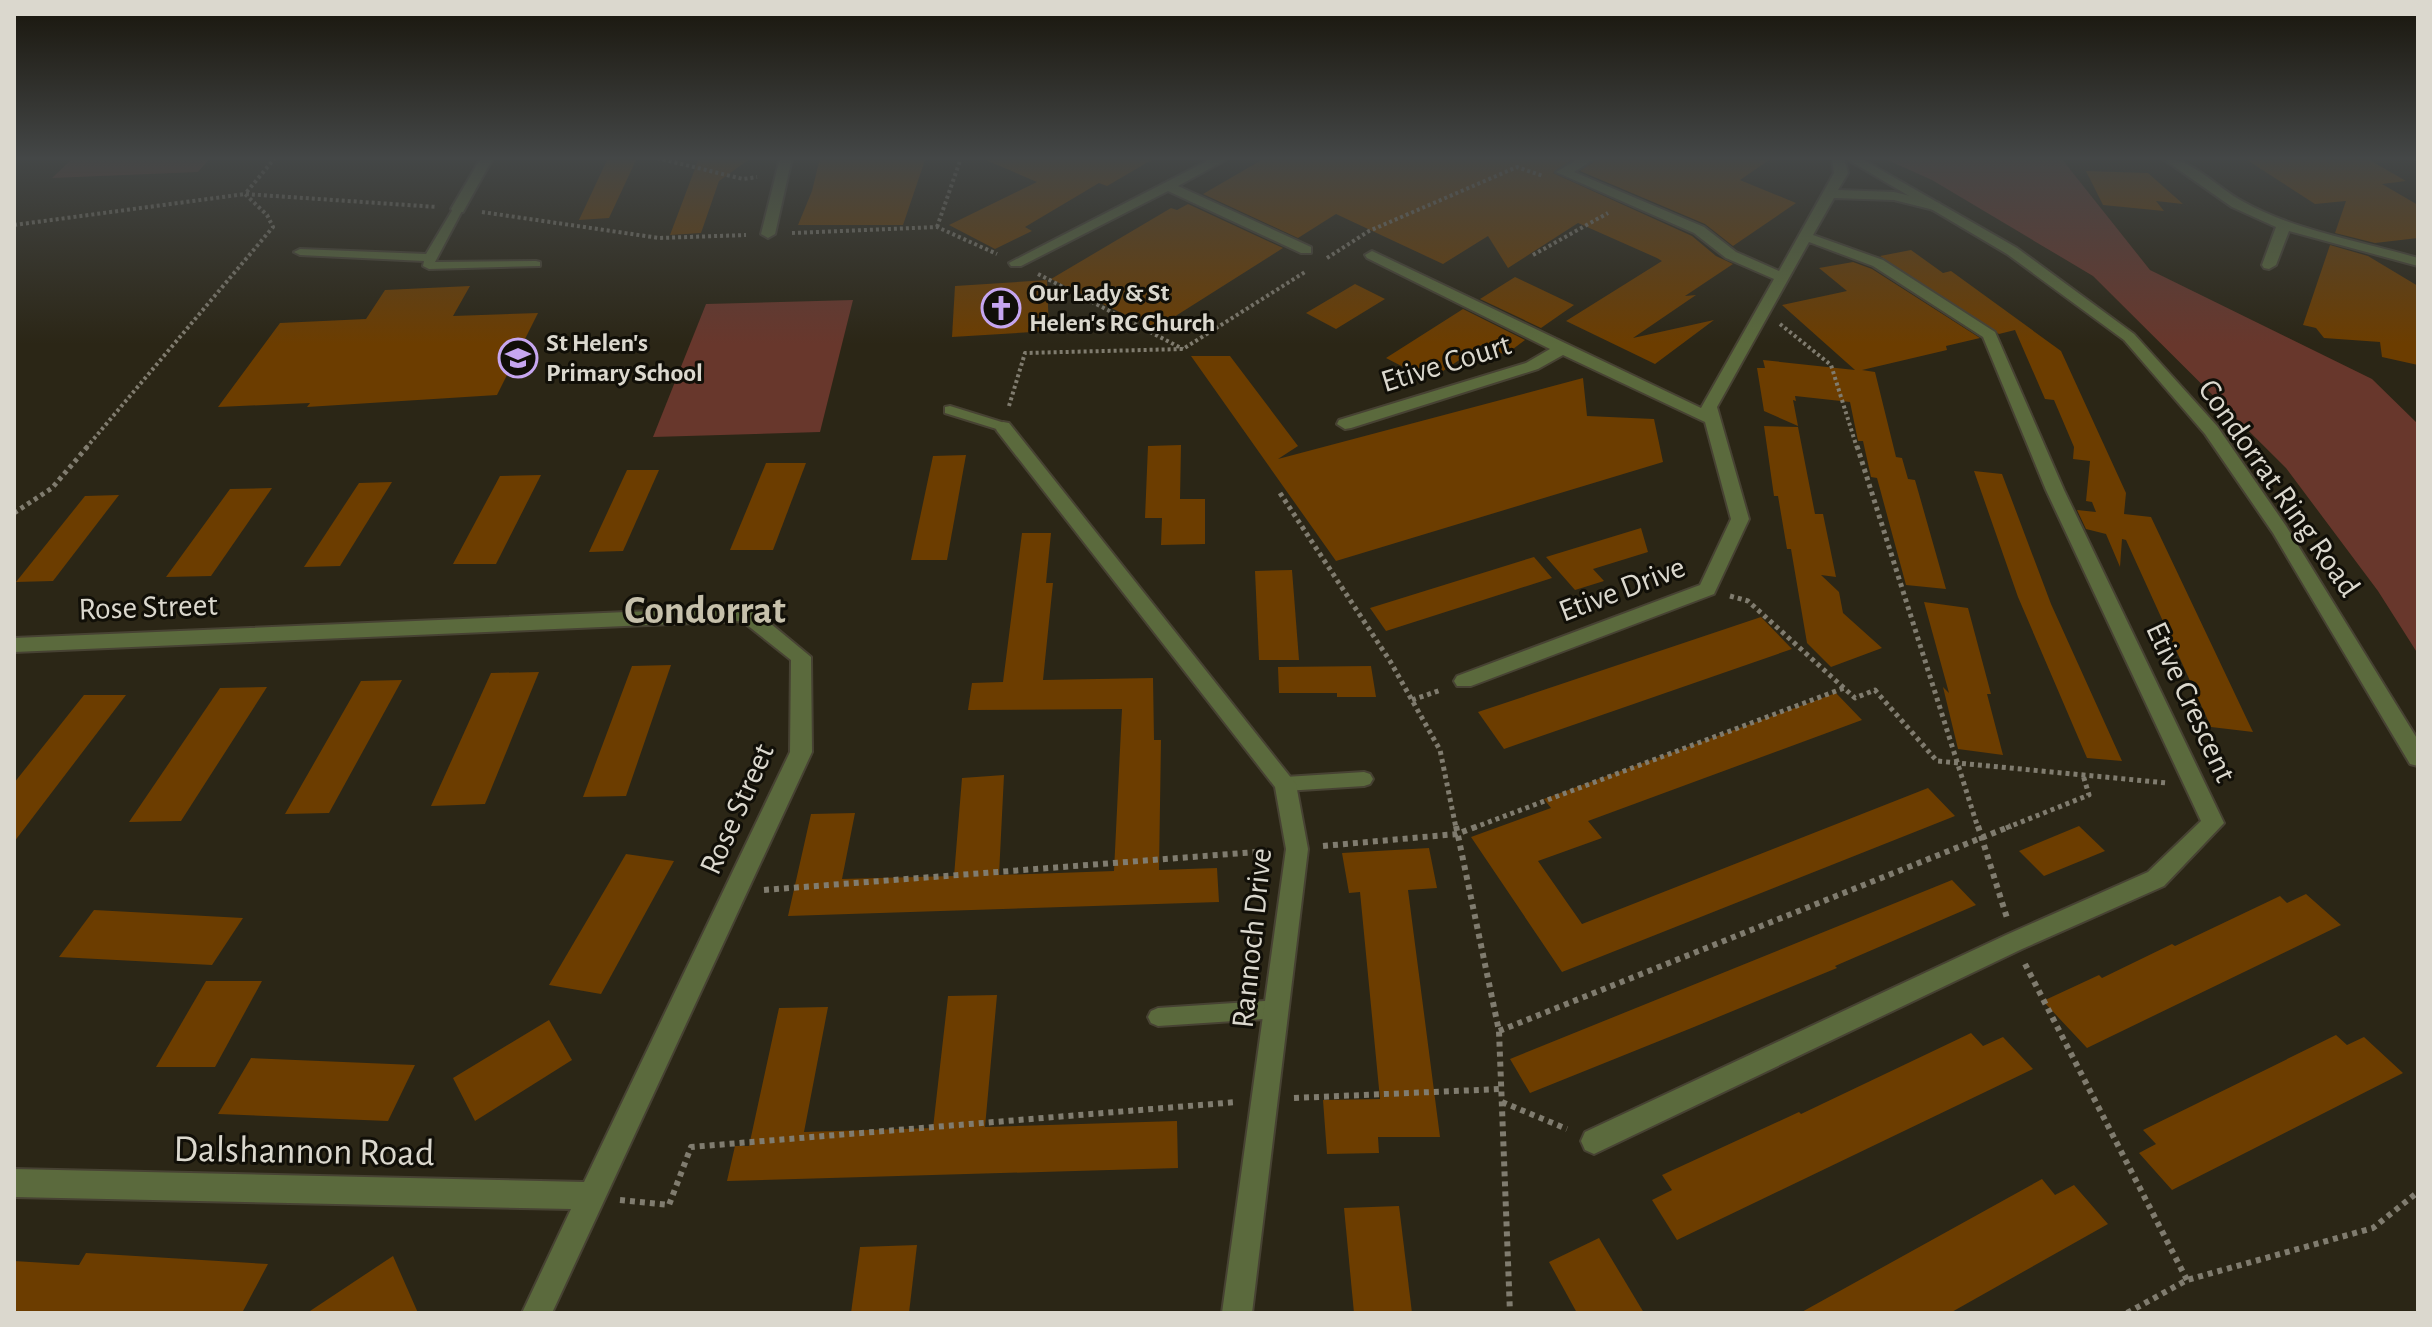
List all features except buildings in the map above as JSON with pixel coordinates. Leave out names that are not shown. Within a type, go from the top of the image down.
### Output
[{"type":"street","points":[[768,234],[771,220]]},
{"type":"street","points":[[1016,263],[1100,220]]},
{"type":"street","points":[[1241,220],[1306,250]]},
{"type":"street","points":[[1675,220],[1699,230],[1731,255],[1781,277]]},
{"type":"street","points":[[1712,419],[1709,407],[1816,220]]},
{"type":"street","name":"Condorrat Ring Road","points":[[1958,220],[2012,251],[2129,337],[2211,430],[2280,530],[2418,758]]},
{"type":"street","points":[[2273,220],[2418,262]]},
{"type":"street","points":[[2269,265],[2284,225]]},
{"type":"street","name":"Etive Crescent","points":[[1594,1141],[2014,942],[2156,879],[2213,823],[2055,490],[1990,335],[1878,263],[1807,237]]},
{"type":"street","name":"Etive Court","points":[[1372,255],[1712,419]]},
{"type":"street","name":"Etive Court","points":[[1345,424],[1532,366],[1562,349]]},
{"type":"street","name":"Etive Drive","points":[[1464,681],[1707,589],[1740,519],[1712,419]]},
{"type":"street","name":"Rannoch Drive","points":[[1003,427],[1285,784],[1297,849],[1237,1312]]},
{"type":"street","name":"Rose Street","points":[[14,645],[746,614],[801,657],[801,752],[537,1313]]},
{"type":"street","name":"Dalshannon Road","points":[[14,1183],[592,1196]]},
{"type":"lane","points":[[422,279],[452,220]]},
{"type":"lane","points":[[300,252],[429,262],[536,264]]},
{"type":"lane","points":[[950,410],[1003,427]]},
{"type":"lane","points":[[1285,784],[1364,779]]},
{"type":"lane","points":[[1158,1017],[1278,1009]]},
{"type":"lane","points":[[1227,1313],[1237,1312]]},
{"type":"path","points":[[14,225],[52,220]]},
{"type":"path","points":[[14,513],[52,488],[273,227],[269,220]]},
{"type":"path","points":[[534,220],[659,238],[937,227],[1016,263],[1183,349]]},
{"type":"path","points":[[937,227],[939,220]]},
{"type":"path","points":[[1326,259],[1369,231],[1395,220]]},
{"type":"path","points":[[1533,255],[1594,220]]},
{"type":"path","points":[[1003,427],[1025,353],[1183,349],[1313,267]]},
{"type":"path","points":[[1763,310],[1831,365],[2014,942],[2187,1280]]},
{"type":"path","points":[[1280,493],[1390,661],[1440,750],[1499,1031],[1510,1313]]},
{"type":"path","points":[[1707,589],[1748,601],[1855,698],[1875,690],[1937,761],[2196,786]]},
{"type":"path","points":[[1499,1031],[2089,795],[2083,775]]},
{"type":"path","points":[[592,1196],[669,1205],[691,1147],[1267,1099],[1501,1089]]},
{"type":"path","points":[[1502,1102],[1594,1141]]},
{"type":"path","points":[[2127,1313],[2187,1280],[2373,1228],[2418,1192]]},
{"type":"shaded area","points":[[1999,220],[2110,220],[2150,270],[2372,379],[2418,424],[2418,654],[2378,591],[2286,468],[2093,276]]},
{"type":"shaded area","points":[[853,300],[820,432],[653,437],[706,304]]},
{"type":"place","name":"Our Lady & St Helen's RC Church","points":[[1001,308]]},
{"type":"place","name":"St Helen's Primary School","points":[[518,358]]},
{"type":"district","name":"Condorrat","points":[[705,611]]}]
